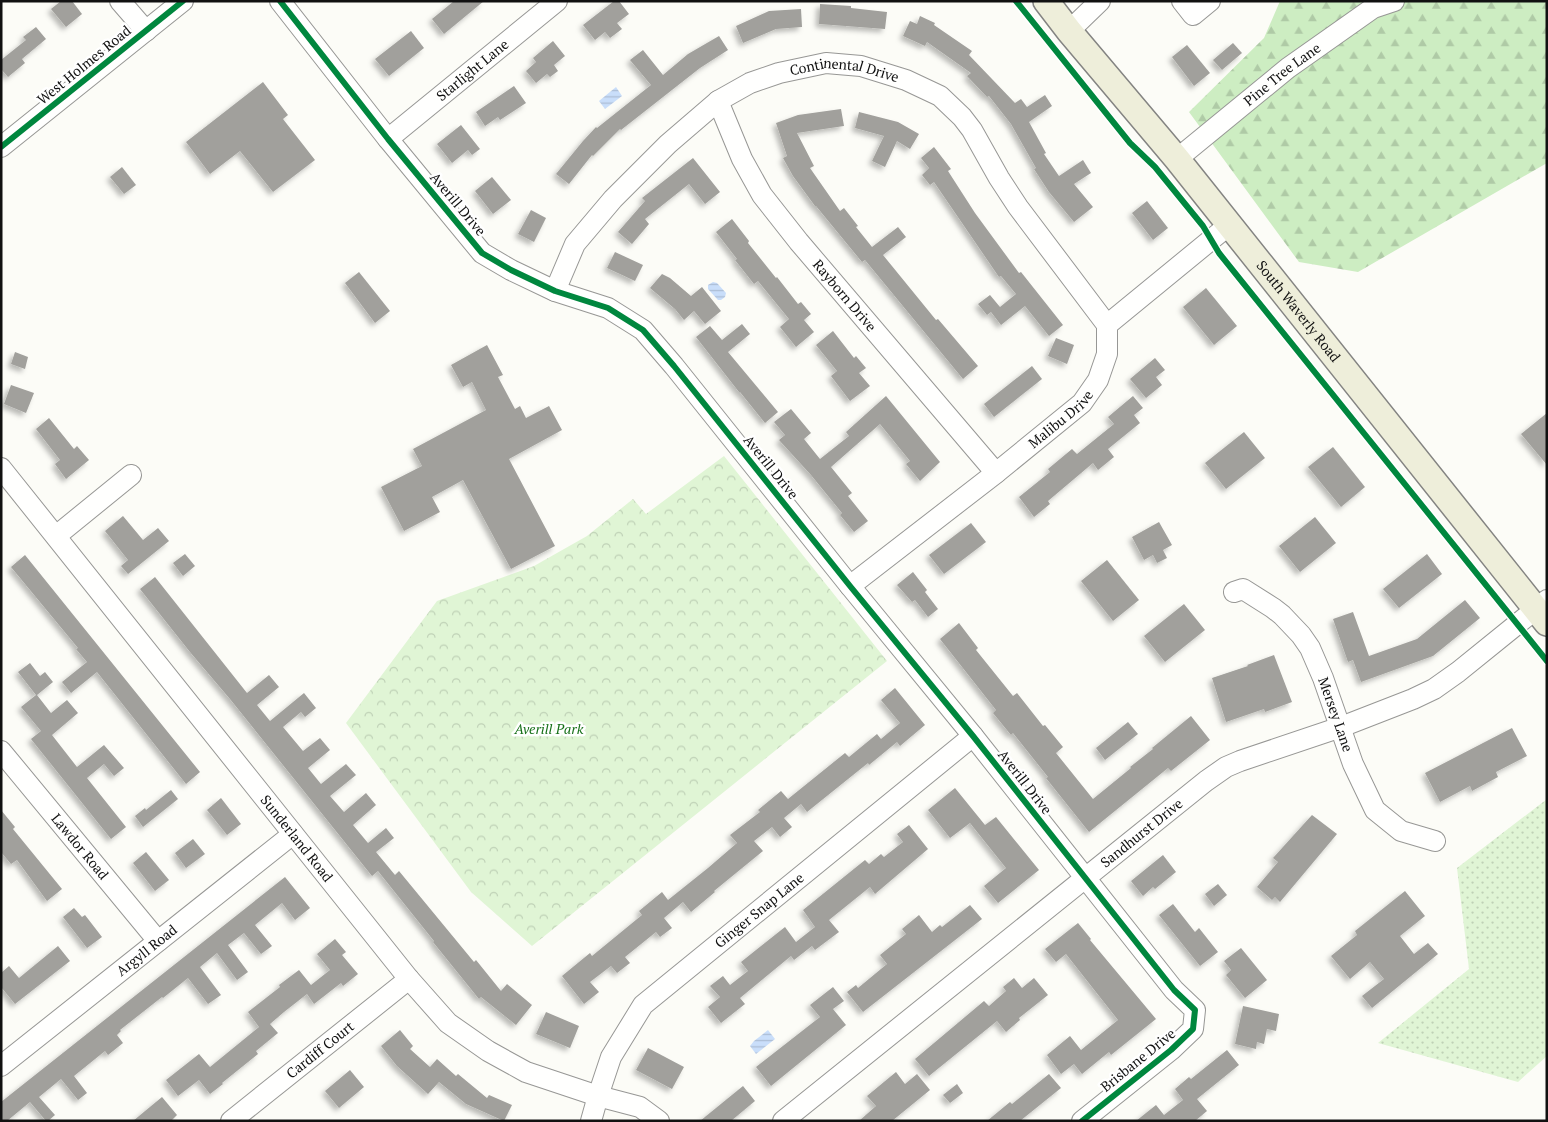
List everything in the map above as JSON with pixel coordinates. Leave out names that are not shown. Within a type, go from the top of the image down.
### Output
[{"type":"main road","name":"South Waverly Road","points":[[1051,3],[1069,31],[1177,159],[1543,611]]},
{"type":"street","points":[[120,1],[146,31]]},
{"type":"street","name":"West Holmes Road","points":[[1,147],[183,1]]},
{"type":"street","name":"Averill Drive","points":[[280,1],[388,139],[482,253],[511,270],[555,291],[608,308],[643,330],[973,736],[1174,990],[1195,1010]]},
{"type":"street","name":"Starlight Lane","points":[[388,139],[557,1]]},
{"type":"street","points":[[1069,31],[1100,1]]},
{"type":"street","points":[[1182,1],[1192,15],[1210,1]]},
{"type":"street","name":"Pine Tree Lane","points":[[1177,159],[1288,68],[1373,8],[1394,1]]},
{"type":"street","name":"Continental Drive","points":[[555,291],[575,244],[613,199],[668,144],[718,101],[750,83],[778,73],[826,63],[861,66],[906,80],[940,96],[962,117],[972,130],[1018,207],[1107,325]]},
{"type":"street","name":"Rayborn Drive","points":[[718,101],[742,159],[762,195],[799,242],[996,473]]},
{"type":"street","points":[[1107,325],[1229,225]]},
{"type":"street","name":"Malibu Drive","points":[[850,586],[996,473],[1082,403],[1098,380],[1107,354],[1107,325]]},
{"type":"street","name":"Sunderland Road","points":[[1,468],[409,979],[448,1023],[488,1052],[526,1072],[598,1096],[640,1107],[659,1121]]},
{"type":"street","points":[[56,536],[130,475]]},
{"type":"street","name":"Mersey Lane","points":[[1234,592],[1243,589],[1282,615],[1301,635],[1310,648],[1323,678],[1353,764],[1375,810],[1401,830],[1434,841]]},
{"type":"street","name":"Sandhurst Drive","points":[[783,1121],[1192,792],[1226,768],[1265,752],[1414,700],[1458,672],[1543,611]]},
{"type":"street","name":"Ginger Snap Lane","points":[[591,1121],[610,1057],[643,1005],[973,736]]},
{"type":"street","name":"Lawdor Road","points":[[1,751],[158,941]]},
{"type":"street","name":"Argyll Road","points":[[5,1056],[158,941],[293,834]]},
{"type":"street","name":"Cardiff Court","points":[[231,1121],[409,979]]},
{"type":"street","name":"Brisbane Drive","points":[[1082,1121],[1171,1050],[1194,1029],[1195,1010]]},
{"type":"green space","points":[[1280,1],[1547,1],[1547,163],[1358,272],[1299,262],[1189,112],[1264,38]]},
{"type":"green space","name":"Averill Park","points":[[724,456],[887,661],[532,946],[471,892],[346,723],[437,601],[534,566],[587,536],[633,499],[646,514]]},
{"type":"green space","points":[[1547,799],[1547,1056],[1518,1082],[1378,1043],[1469,969],[1457,868]]},
{"type":"water","points":[[616,87],[622,96],[605,109],[599,101]]},
{"type":"water","points":[[713,282],[717,283],[726,293],[725,297],[721,300],[718,300],[708,289],[708,285]]},
{"type":"water","points":[[768,1030],[775,1039],[756,1054],[750,1046]]},
{"type":"building","points":[[61,1],[72,1],[82,14],[66,27],[51,9]]},
{"type":"building","points":[[454,1],[484,1],[444,34],[432,19]]},
{"type":"building","points":[[614,1],[619,1],[629,14],[617,23],[622,29],[610,38],[605,32],[595,40],[583,25]]},
{"type":"building","points":[[820,4],[851,6],[851,8],[887,12],[885,29],[819,24]]},
{"type":"building","points":[[801,9],[802,27],[776,29],[743,43],[736,26],[769,11]]},
{"type":"building","points":[[920,16],[935,23],[934,25],[972,51],[969,55],[1015,103],[1021,99],[1027,107],[1045,95],[1052,106],[1029,122],[1046,153],[1044,154],[1059,176],[1083,160],[1091,173],[1074,184],[1093,207],[1074,222],[1049,192],[1034,169],[1036,168],[1011,124],[989,96],[987,97],[967,76],[971,73],[927,42],[925,46],[903,36],[910,21],[917,24]]},
{"type":"building","points":[[36,27],[46,39],[22,59],[25,63],[8,77],[1,69],[1,60],[26,40],[23,37]]},
{"type":"building","points":[[411,31],[424,48],[389,76],[375,59]]},
{"type":"building","points":[[719,36],[728,50],[700,68],[620,129],[592,155],[569,184],[556,174],[596,127],[651,85],[630,60],[643,50],[663,75],[688,54]]},
{"type":"building","points":[[553,41],[565,56],[554,65],[558,71],[550,77],[547,74],[536,83],[526,71],[536,62],[533,58]]},
{"type":"building","points":[[1233,43],[1242,53],[1222,70],[1213,60]]},
{"type":"building","points":[[1187,45],[1210,73],[1194,86],[1172,57]]},
{"type":"building","points":[[263,82],[288,115],[283,119],[315,160],[273,192],[240,151],[210,174],[186,142]]},
{"type":"building","points":[[514,86],[526,103],[500,120],[498,117],[485,126],[476,112]]},
{"type":"building","points":[[841,109],[844,126],[797,133],[814,166],[810,168],[840,211],[844,208],[872,247],[898,227],[906,237],[883,255],[936,320],[938,319],[978,366],[963,379],[865,260],[862,262],[815,206],[793,176],[783,158],[787,156],[776,123],[798,115]]},
{"type":"building","points":[[859,112],[898,122],[919,134],[910,149],[897,141],[885,167],[872,161],[884,136],[855,128]]},
{"type":"building","points":[[461,125],[480,149],[472,155],[468,150],[452,163],[437,144]]},
{"type":"building","points":[[934,147],[951,169],[948,171],[975,213],[1019,273],[1021,272],[1063,325],[1049,336],[1025,306],[1001,325],[991,312],[987,315],[978,304],[990,295],[1000,307],[1016,294],[1001,276],[999,277],[934,182],[930,185],[922,175],[929,168],[921,158]]},
{"type":"building","points":[[693,158],[720,192],[705,204],[689,184],[645,219],[649,224],[632,244],[618,232],[645,201],[642,198]]},
{"type":"building","points":[[122,167],[136,185],[124,194],[110,177]]},
{"type":"building","points":[[492,177],[511,200],[493,214],[475,191]]},
{"type":"building","points":[[1147,201],[1168,228],[1153,240],[1132,213]]},
{"type":"building","points":[[531,210],[546,218],[534,242],[518,234]]},
{"type":"building","points":[[732,219],[749,241],[748,243],[776,278],[798,304],[801,302],[811,314],[804,320],[814,332],[796,347],[780,327],[789,319],[758,281],[754,284],[716,232]]},
{"type":"building","points":[[615,252],[643,265],[635,281],[607,268]]},
{"type":"building","points":[[359,272],[390,311],[375,323],[345,283]]},
{"type":"building","points":[[662,274],[670,278],[691,296],[702,287],[721,311],[705,324],[694,311],[684,320],[675,309],[650,288]]},
{"type":"building","points":[[1206,288],[1237,326],[1214,345],[1183,307]]},
{"type":"building","points":[[742,324],[750,334],[728,352],[778,412],[765,423],[696,337],[710,326],[722,340]]},
{"type":"building","points":[[833,331],[854,358],[856,356],[866,368],[859,373],[870,386],[850,401],[831,376],[837,371],[816,345]]},
{"type":"building","points":[[1056,338],[1074,345],[1067,364],[1048,356]]},
{"type":"building","points":[[487,345],[503,375],[498,377],[515,409],[520,406],[526,418],[549,406],[562,430],[509,459],[555,546],[511,569],[463,480],[432,497],[440,512],[404,531],[381,487],[422,466],[413,449],[486,410],[472,382],[463,387],[451,365]]},
{"type":"building","points":[[15,352],[28,357],[25,369],[11,364]]},
{"type":"building","points":[[1155,358],[1165,370],[1156,377],[1162,385],[1146,398],[1130,379]]},
{"type":"building","points":[[1032,366],[1042,379],[994,417],[984,404]]},
{"type":"building","points":[[11,385],[34,393],[26,413],[4,404]]},
{"type":"building","points":[[886,396],[940,462],[920,481],[906,464],[910,461],[880,424],[831,467],[852,493],[848,496],[868,521],[854,532],[840,515],[842,513],[779,440],[785,435],[774,422],[791,409],[811,433],[804,439],[820,459],[849,436],[846,432]]},
{"type":"building","points":[[1133,396],[1143,408],[1134,415],[1140,423],[1108,449],[1114,457],[1098,470],[1093,463],[1048,501],[1050,504],[1034,517],[1019,497],[1050,472],[1048,469],[1072,449],[1077,454],[1114,424],[1108,417]]},
{"type":"building","points":[[1547,413],[1547,465],[1521,434]]},
{"type":"building","points":[[49,418],[74,449],[77,446],[89,460],[66,479],[55,464],[60,460],[36,429]]},
{"type":"building","points":[[1244,432],[1265,458],[1226,489],[1205,463]]},
{"type":"building","points":[[1333,447],[1365,487],[1341,507],[1308,467]]},
{"type":"building","points":[[123,516],[143,540],[158,528],[169,541],[128,574],[121,566],[128,560],[105,531]]},
{"type":"building","points":[[1315,517],[1336,543],[1300,572],[1279,546]]},
{"type":"building","points":[[1159,522],[1172,545],[1163,550],[1167,558],[1157,563],[1153,555],[1144,560],[1132,537]]},
{"type":"building","points":[[971,523],[986,542],[944,574],[929,555]]},
{"type":"building","points":[[185,554],[195,566],[183,576],[173,563]]},
{"type":"building","points":[[1427,554],[1442,574],[1399,608],[1383,589]]},
{"type":"building","points":[[25,555],[200,772],[186,784],[97,672],[71,693],[62,682],[87,662],[76,649],[78,648],[11,567]]},
{"type":"building","points":[[1107,560],[1139,600],[1113,621],[1081,581]]},
{"type":"building","points":[[913,572],[927,590],[925,592],[938,609],[928,617],[915,600],[912,602],[897,585]]},
{"type":"building","points":[[155,577],[247,693],[269,675],[279,687],[257,705],[270,721],[304,693],[316,708],[305,717],[301,712],[283,727],[303,751],[320,738],[330,750],[308,768],[321,784],[346,764],[356,775],[330,796],[344,812],[366,793],[376,805],[353,825],[368,843],[386,828],[394,838],[376,852],[395,875],[399,871],[474,962],[476,960],[501,991],[507,984],[532,1005],[516,1025],[481,997],[479,999],[378,871],[372,876],[190,652],[140,589]]},
{"type":"building","points":[[1465,600],[1480,618],[1433,656],[1361,682],[1353,660],[1348,662],[1333,619],[1353,612],[1369,656],[1417,639]]},
{"type":"building","points":[[1184,604],[1205,630],[1165,662],[1144,636]]},
{"type":"building","points":[[959,623],[978,648],[976,650],[1013,696],[1017,693],[1043,726],[1045,725],[1063,747],[1056,753],[1093,799],[1191,716],[1210,740],[1171,771],[1168,768],[1089,832],[1013,733],[1011,735],[993,713],[996,710],[940,639]]},
{"type":"building","points":[[1274,655],[1292,702],[1265,712],[1264,709],[1226,722],[1212,678]]},
{"type":"building","points":[[30,663],[40,676],[45,672],[53,682],[37,695],[51,713],[67,700],[78,713],[52,735],[77,767],[104,745],[124,768],[114,776],[104,764],[87,778],[126,827],[111,839],[31,739],[41,731],[21,707],[36,695],[18,672]]},
{"type":"building","points":[[895,688],[925,725],[900,746],[897,742],[869,765],[868,763],[807,812],[801,804],[784,818],[792,827],[780,837],[772,827],[754,841],[763,851],[691,912],[683,902],[664,918],[672,928],[660,937],[656,932],[625,957],[630,963],[617,973],[611,966],[590,982],[599,992],[584,1004],[562,976],[590,953],[592,956],[642,915],[639,911],[662,892],[668,900],[708,868],[737,843],[730,835],[760,812],[758,810],[781,791],[788,799],[845,753],[849,757],[877,734],[881,739],[900,723],[881,700]]},
{"type":"building","points":[[1128,722],[1138,734],[1105,760],[1096,748]]},
{"type":"building","points":[[1512,728],[1527,756],[1496,772],[1498,777],[1472,791],[1470,786],[1440,802],[1425,773]]},
{"type":"building","points":[[955,788],[985,825],[996,817],[1039,870],[998,903],[984,886],[1006,868],[970,823],[950,838],[928,810]]},
{"type":"building","points":[[171,790],[178,799],[143,827],[135,816],[145,808],[146,810]]},
{"type":"building","points":[[221,798],[241,824],[227,835],[207,810]]},
{"type":"building","points":[[1,810],[15,827],[13,829],[62,889],[47,901],[17,860],[11,864],[1,852]]},
{"type":"building","points":[[1312,815],[1337,834],[1280,902],[1275,897],[1272,900],[1257,887],[1278,862],[1273,858]]},
{"type":"building","points":[[909,825],[928,849],[875,894],[870,887],[829,920],[839,932],[815,950],[812,946],[794,960],[791,956],[740,998],[745,1004],[721,1023],[708,1007],[720,997],[710,986],[723,976],[730,985],[748,971],[741,962],[785,927],[796,942],[815,927],[803,910],[865,860],[869,864],[881,854],[884,857],[903,842],[897,834]]},
{"type":"building","points":[[193,839],[205,854],[186,868],[175,853]]},
{"type":"building","points":[[146,852],[169,880],[155,891],[133,863]]},
{"type":"building","points":[[1163,855],[1176,872],[1143,896],[1131,881]]},
{"type":"building","points":[[285,877],[310,908],[295,920],[282,903],[255,925],[272,946],[261,954],[244,933],[228,945],[248,972],[237,980],[217,953],[200,967],[221,995],[208,1004],[188,978],[120,1030],[117,1035],[123,1043],[108,1055],[105,1051],[74,1076],[87,1093],[78,1100],[61,1079],[39,1097],[55,1115],[48,1121],[30,1102],[7,1121],[1,1121],[1,1102]]},
{"type":"building","points":[[1218,884],[1227,895],[1214,906],[1205,894]]},
{"type":"building","points":[[1405,891],[1425,916],[1400,936],[1414,954],[1428,943],[1438,954],[1372,1008],[1362,996],[1384,979],[1370,962],[1350,979],[1331,956],[1357,935],[1355,931]]},
{"type":"building","points":[[1173,904],[1195,932],[1199,928],[1218,952],[1200,966],[1159,915]]},
{"type":"building","points":[[970,905],[982,919],[863,1012],[847,992],[856,985],[858,988],[887,964],[880,955],[906,934],[902,929],[919,915],[932,932],[940,925],[942,927]]},
{"type":"building","points":[[74,908],[82,917],[85,915],[102,937],[87,948],[63,917]]},
{"type":"building","points":[[1078,923],[1156,1019],[1111,1055],[1109,1052],[1082,1074],[1074,1064],[1061,1074],[1047,1055],[1070,1036],[1081,1050],[1118,1020],[1066,954],[1056,962],[1045,949]]},
{"type":"building","points":[[335,939],[346,952],[342,955],[358,974],[343,986],[341,983],[314,1004],[307,994],[284,1012],[270,1024],[278,1033],[256,1051],[258,1054],[210,1094],[199,1080],[178,1096],[166,1080],[199,1054],[210,1067],[259,1027],[248,1012],[299,970],[311,985],[330,970],[317,954]]},
{"type":"building","points":[[58,946],[70,961],[15,1004],[1,987],[1,973],[9,966],[19,978]]},
{"type":"building","points":[[1241,948],[1267,980],[1245,998],[1226,975],[1231,970],[1224,961]]},
{"type":"building","points":[[1014,978],[1022,988],[1034,978],[1048,995],[1019,1018],[1020,1020],[1006,1032],[997,1021],[929,1076],[915,1059],[984,1001],[989,1006],[1006,991],[1003,987]]},
{"type":"building","points":[[833,987],[844,1001],[833,1009],[846,1025],[771,1086],[756,1067],[820,1017],[810,1005]]},
{"type":"building","points":[[1243,1006],[1279,1014],[1276,1031],[1267,1029],[1264,1044],[1257,1042],[1256,1049],[1235,1044]]},
{"type":"building","points":[[546,1012],[579,1026],[570,1048],[536,1034]]},
{"type":"building","points":[[400,1030],[413,1046],[410,1049],[430,1067],[437,1059],[456,1076],[458,1074],[487,1098],[489,1095],[512,1105],[504,1121],[466,1104],[439,1082],[428,1094],[397,1066],[381,1046]]},
{"type":"building","points":[[648,1048],[684,1067],[672,1089],[636,1070]]},
{"type":"building","points":[[1227,1050],[1239,1065],[1197,1099],[1207,1111],[1195,1121],[1136,1121],[1156,1105],[1164,1115],[1183,1100],[1175,1089],[1189,1077],[1191,1079]]},
{"type":"building","points":[[350,1070],[364,1087],[339,1108],[325,1091]]},
{"type":"building","points":[[896,1072],[905,1084],[917,1074],[930,1090],[892,1121],[859,1121],[876,1106],[867,1096]]},
{"type":"building","points":[[1049,1074],[1061,1088],[1020,1121],[987,1121],[1010,1102],[1012,1104]]},
{"type":"building","points":[[957,1084],[963,1093],[950,1103],[943,1095]]},
{"type":"building","points":[[743,1086],[755,1101],[731,1121],[700,1121]]},
{"type":"building","points":[[162,1097],[177,1115],[171,1121],[133,1121]]},
{"type":"cycle path","points":[[1,147],[183,1]]},
{"type":"cycle path","points":[[280,1],[388,139],[482,253],[511,270],[555,291],[608,308],[643,330],[973,736],[1174,990],[1195,1010],[1193,1029],[1171,1050],[1082,1121]]},
{"type":"cycle path","points":[[1016,1],[1130,143],[1155,167],[1203,226],[1219,253],[1547,661]]}]
